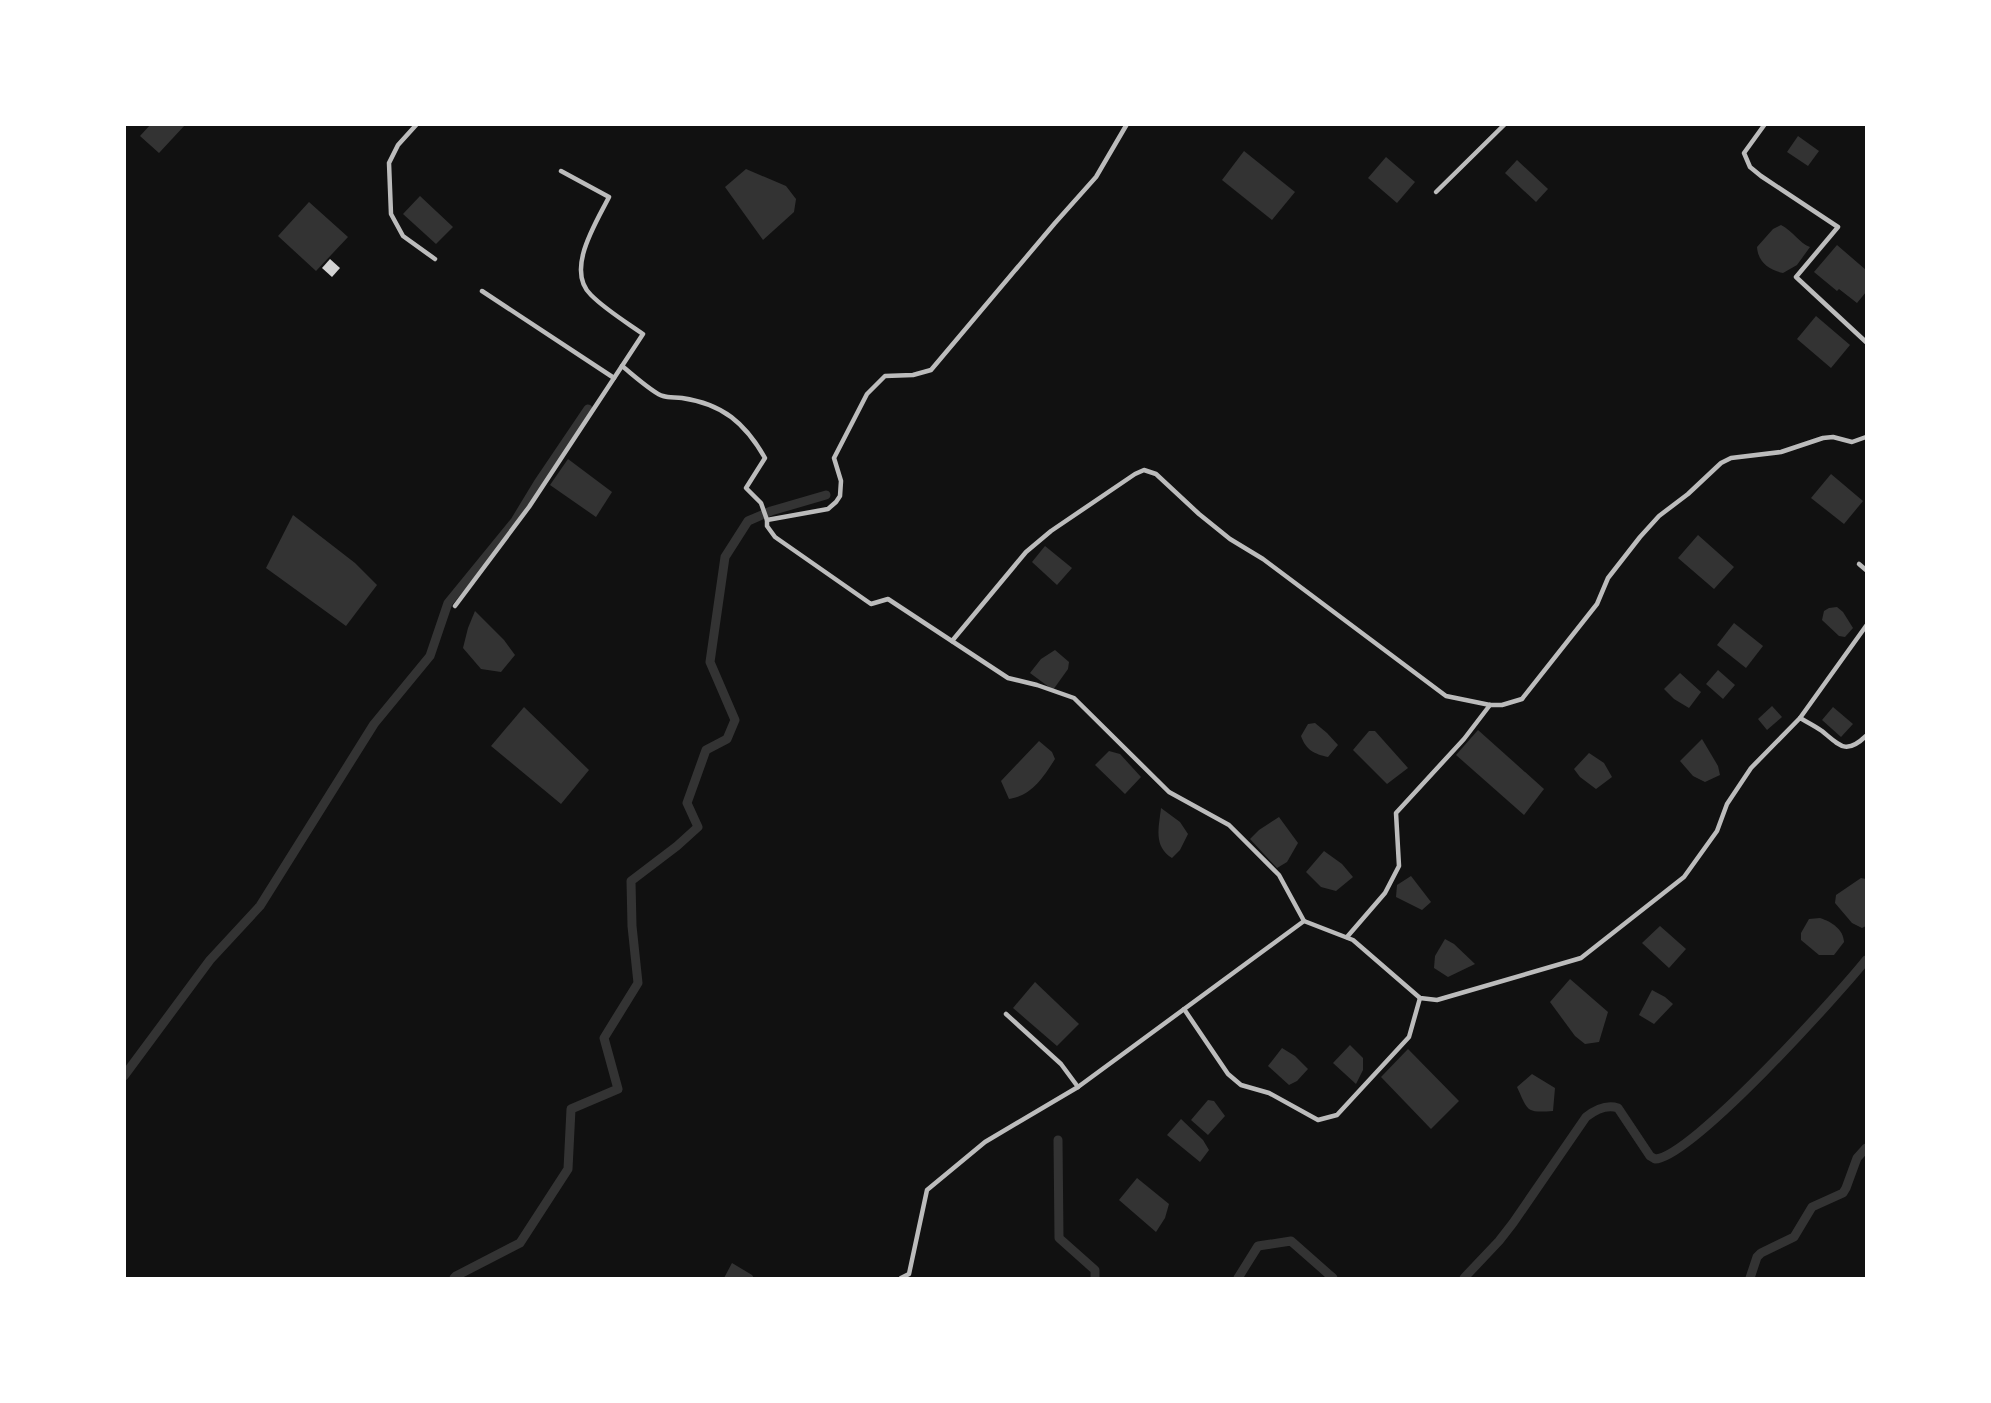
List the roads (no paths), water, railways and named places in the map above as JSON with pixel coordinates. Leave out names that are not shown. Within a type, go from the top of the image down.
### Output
[{"type":"street","points":[[417,124],[398,145],[389,163],[391,214],[403,236],[435,258]]},
{"type":"street","points":[[767,520],[828,510],[836,502],[840,496],[841,481],[834,458],[867,394],[885,376],[913,375],[931,370],[1096,177],[1127,124]]},
{"type":"street","points":[[1436,192],[1505,124]]},
{"type":"street","points":[[1765,124],[1744,153],[1750,167],[1838,227],[1796,277],[1866,342]]},
{"type":"street","points":[[455,606],[529,507],[643,334],[589,294],[580,274],[583,250],[609,197],[561,171]]},
{"type":"street","points":[[482,291],[614,378]]},
{"type":"street","points":[[622,366],[662,396],[682,398],[717,407],[753,437],[765,458],[746,488],[761,503],[767,526],[775,537],[871,604],[888,599],[1008,678],[1074,698],[1169,792],[1228,825],[1279,875],[1304,921],[1353,940],[1420,998],[1437,1000],[1581,958],[1684,877],[1717,831],[1727,804],[1751,768],[1800,718],[1866,626]]},
{"type":"street","points":[[952,641],[1026,552],[1051,531],[1135,474],[1144,471],[1156,474],[1230,539],[1263,559],[1442,694],[1490,705],[1502,705],[1522,699],[1597,604],[1608,578],[1640,537],[1659,516],[1688,495],[1721,463],[1731,458],[1781,452],[1823,438],[1833,437],[1852,442],[1866,437]]},
{"type":"street","points":[[1859,564],[1866,570]]},
{"type":"street","points":[[1347,937],[1385,892],[1399,866],[1396,813],[1464,739],[1490,705]]},
{"type":"street","points":[[1800,718],[1843,747],[1854,746],[1866,736]]},
{"type":"street","points":[[901,1278],[909,1274],[927,1190],[985,1142],[1078,1087],[1304,921]]},
{"type":"street","points":[[1184,1009],[1234,1080],[1241,1085],[1269,1093],[1318,1120],[1337,1115],[1409,1037],[1420,998]]},
{"type":"street","points":[[1006,1014],[1061,1064],[1078,1087]]},
{"type":"waterway","points":[[124,1076],[210,960],[260,906],[374,724],[430,656],[448,603],[515,521],[588,409]]},
{"type":"waterway","points":[[454,1278],[520,1243],[568,1169],[571,1109],[618,1089],[604,1038],[638,983],[632,926],[631,881],[698,827],[687,803],[706,750],[727,739],[735,720],[710,662],[725,557],[748,521],[771,511],[826,495]]},
{"type":"waterway","points":[[1464,1278],[1513,1223],[1586,1117],[1601,1108],[1618,1108],[1650,1156],[1655,1159],[1673,1152],[1730,1105],[1796,1038],[1866,960]]},
{"type":"waterway","points":[[1058,1140],[1059,1238],[1095,1270],[1095,1278]]},
{"type":"waterway","points":[[1750,1278],[1757,1257],[1761,1253],[1794,1237],[1812,1207],[1843,1193],[1857,1158],[1866,1148]]},
{"type":"waterway","points":[[1238,1278],[1258,1246],[1291,1241],[1333,1278]]}]
